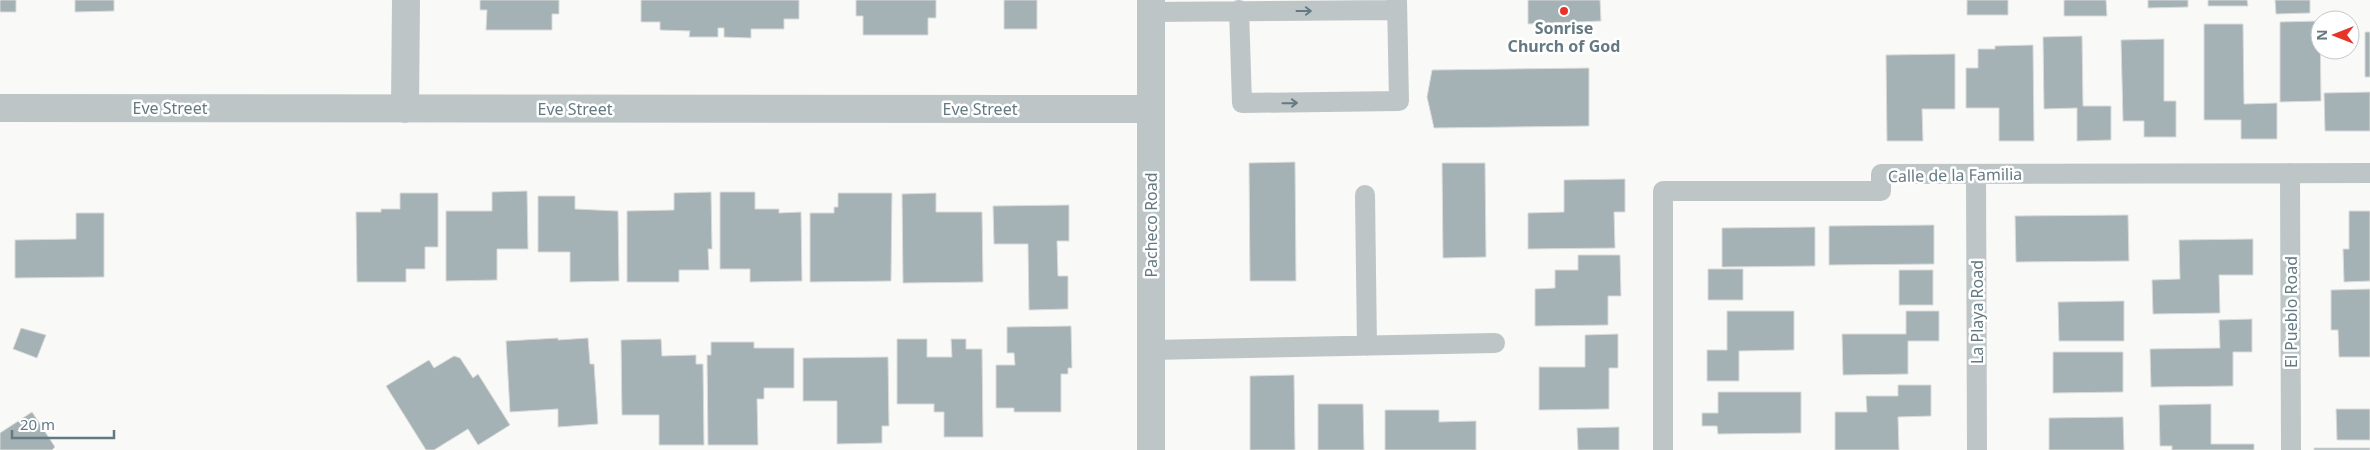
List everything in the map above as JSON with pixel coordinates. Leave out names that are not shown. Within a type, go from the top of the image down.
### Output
[{"type":"street","points":[[405,108],[406,0]]},
{"type":"street","name":"Pacheco Road","points":[[1151,6],[1152,450]]},
{"type":"street","name":"Eve Street","points":[[0,108],[1151,110]]},
{"type":"lane","points":[[1151,6],[1247,10],[1397,5],[1399,102],[1242,103],[1247,10]]},
{"type":"lane","name":"El Pueblo Road","points":[[2290,173],[2291,450]]},
{"type":"lane","name":"Calle de la Familia","points":[[1663,450],[1663,191],[1881,191],[1881,174],[2370,173]]},
{"type":"lane","name":"La Playa Road","points":[[1976,174],[1977,450]]},
{"type":"lane","points":[[1365,195],[1367,346]]},
{"type":"lane","points":[[1152,350],[1495,343]]},
{"type":"building","points":[[0,0],[16,0],[16,12],[0,12]]},
{"type":"building","points":[[75,0],[114,0],[114,11],[75,12]]},
{"type":"building","points":[[480,0],[559,0],[559,14],[552,14],[552,30],[486,30],[487,10],[480,10]]},
{"type":"building","points":[[641,0],[799,0],[799,19],[784,19],[784,29],[751,29],[751,38],[724,37],[724,28],[718,28],[718,37],[689,37],[690,31],[660,30],[660,22],[641,22]]},
{"type":"building","points":[[856,0],[936,0],[936,18],[928,18],[928,35],[863,35],[863,16],[856,16]]},
{"type":"building","points":[[1004,0],[1037,0],[1037,29],[1004,29]]},
{"type":"building","name":"Sonrise Church of God","points":[[1528,0],[1600,0],[1601,21],[1528,24]]},
{"type":"building","points":[[1967,0],[2008,0],[2008,15],[1967,15]]},
{"type":"building","points":[[2064,0],[2106,0],[2107,16],[2064,16]]},
{"type":"building","points":[[2148,0],[2188,0],[2188,7],[2148,8]]},
{"type":"building","points":[[2208,0],[2247,0],[2248,6],[2208,6]]},
{"type":"building","points":[[2275,0],[2310,0],[2310,13],[2276,14]]},
{"type":"building","points":[[2310,21],[2310,60],[2320,60],[2321,101],[2280,102],[2280,22]]},
{"type":"building","points":[[2204,24],[2243,24],[2244,104],[2277,103],[2277,139],[2241,139],[2241,120],[2204,120]]},
{"type":"building","points":[[2365,32],[2370,32],[2370,77],[2365,77]]},
{"type":"building","points":[[2082,36],[2083,106],[2111,106],[2111,140],[2077,141],[2077,108],[2044,109],[2043,37]]},
{"type":"building","points":[[2164,39],[2164,101],[2176,101],[2176,137],[2144,137],[2144,121],[2123,121],[2121,40]]},
{"type":"building","points":[[2033,45],[2034,141],[1999,141],[1999,108],[1966,108],[1966,68],[1978,68],[1978,49],[1995,49],[1995,46]]},
{"type":"building","points":[[1955,54],[1955,109],[1922,109],[1923,141],[1887,141],[1886,55]]},
{"type":"building","points":[[1589,68],[1589,126],[1434,128],[1427,97],[1432,70]]},
{"type":"building","points":[[2370,92],[2370,131],[2325,131],[2324,93]]},
{"type":"building","points":[[1295,162],[1296,281],[1250,281],[1249,163]]},
{"type":"building","points":[[1442,163],[1485,163],[1486,257],[1443,258]]},
{"type":"building","points":[[1625,179],[1625,212],[1614,212],[1615,248],[1528,249],[1528,213],[1564,212],[1564,180]]},
{"type":"building","points":[[527,191],[528,249],[497,249],[497,280],[446,281],[446,211],[492,211],[492,192]]},
{"type":"building","points":[[711,192],[712,249],[708,249],[709,270],[679,270],[679,282],[627,282],[627,211],[674,210],[674,193]]},
{"type":"building","points":[[720,192],[755,192],[755,209],[779,209],[779,213],[801,212],[802,281],[750,282],[750,269],[720,269]]},
{"type":"building","points":[[400,193],[438,193],[438,247],[425,247],[425,269],[406,269],[406,282],[357,282],[356,212],[381,212],[381,209],[400,209]]},
{"type":"building","points":[[838,193],[892,193],[891,281],[810,282],[810,213],[834,213],[834,207],[838,207]]},
{"type":"building","points":[[936,193],[936,212],[982,212],[983,282],[903,283],[902,194]]},
{"type":"building","points":[[538,196],[575,196],[575,209],[618,211],[619,281],[570,282],[570,252],[538,252]]},
{"type":"building","points":[[1069,205],[1069,241],[1057,241],[1058,276],[1068,276],[1068,309],[1029,310],[1028,244],[994,244],[993,206]]},
{"type":"building","points":[[2349,211],[2370,211],[2370,281],[2344,282],[2343,249],[2349,249]]},
{"type":"building","points":[[76,213],[104,213],[104,277],[15,278],[15,240],[76,239]]},
{"type":"building","points":[[2128,215],[2129,261],[2016,262],[2015,216]]},
{"type":"building","points":[[1934,225],[1934,264],[1829,265],[1829,226]]},
{"type":"building","points":[[1815,227],[1815,266],[1722,267],[1722,228]]},
{"type":"building","points":[[2253,239],[2253,275],[2219,275],[2220,313],[2153,314],[2152,280],[2180,279],[2179,240]]},
{"type":"building","points":[[1578,255],[1620,255],[1621,296],[1608,296],[1608,325],[1535,326],[1535,289],[1555,288],[1555,270],[1578,270]]},
{"type":"building","points":[[1708,269],[1743,269],[1743,300],[1708,300]]},
{"type":"building","points":[[1899,270],[1933,270],[1933,305],[1899,305]]},
{"type":"building","points":[[2370,289],[2370,357],[2339,357],[2338,330],[2331,330],[2331,290]]},
{"type":"building","points":[[2124,301],[2124,341],[2059,341],[2058,302]]},
{"type":"building","points":[[1727,311],[1794,311],[1794,350],[1739,351],[1739,381],[1707,381],[1707,350],[1727,350]]},
{"type":"building","points":[[1906,311],[1939,311],[1939,341],[1908,341],[1908,374],[1843,375],[1842,334],[1906,334]]},
{"type":"building","points":[[2252,319],[2252,352],[2233,352],[2233,386],[2151,387],[2150,349],[2220,348],[2219,320]]},
{"type":"building","points":[[1071,326],[1072,368],[1068,368],[1068,374],[1061,374],[1061,412],[1014,412],[1014,408],[996,408],[996,365],[1015,365],[1014,353],[1007,353],[1007,327]]},
{"type":"building","points":[[21,328],[46,335],[37,358],[13,349]]},
{"type":"building","points":[[1618,334],[1618,368],[1609,368],[1609,409],[1539,410],[1539,367],[1585,367],[1585,335]]},
{"type":"building","points":[[558,338],[558,340],[588,338],[590,364],[594,364],[598,424],[558,427],[558,409],[510,412],[506,341]]},
{"type":"building","points":[[661,339],[662,356],[696,355],[696,364],[703,364],[704,445],[659,445],[659,415],[622,415],[621,340]]},
{"type":"building","points":[[897,339],[927,339],[927,357],[952,357],[951,339],[966,339],[966,349],[982,349],[983,437],[944,437],[944,412],[934,412],[934,404],[897,404]]},
{"type":"building","points":[[711,342],[754,342],[754,348],[794,348],[794,388],[764,388],[764,399],[757,399],[758,445],[708,445],[707,355],[711,355]]},
{"type":"building","points":[[2053,352],[2123,352],[2123,392],[2053,393]]},
{"type":"building","points":[[454,356],[460,358],[473,378],[478,374],[510,425],[478,445],[468,429],[434,450],[426,450],[386,386],[429,360],[434,368]]},
{"type":"building","points":[[888,357],[889,426],[882,426],[882,443],[837,444],[837,401],[803,401],[803,358]]},
{"type":"building","points":[[1294,375],[1295,450],[1250,450],[1250,376]]},
{"type":"building","points":[[1898,385],[1931,385],[1931,416],[1898,417],[1899,450],[1835,450],[1835,412],[1867,412],[1866,396],[1898,396]]},
{"type":"building","points":[[1718,392],[1801,392],[1801,433],[1718,434],[1717,426],[1702,426],[1702,413],[1718,413]]},
{"type":"building","points":[[1318,404],[1363,404],[1364,450],[1318,450]]},
{"type":"building","points":[[2211,404],[2211,444],[2254,444],[2254,450],[2172,450],[2172,446],[2160,446],[2159,405]]},
{"type":"building","points":[[2336,409],[2370,409],[2370,440],[2337,440]]},
{"type":"building","points":[[1385,410],[1439,410],[1439,422],[1476,421],[1476,450],[1385,450]]},
{"type":"building","points":[[32,412],[55,447],[52,450],[0,450],[0,433]]},
{"type":"building","points":[[2123,417],[2124,450],[2049,450],[2049,418]]},
{"type":"building","points":[[1619,427],[1619,450],[1578,450],[1577,428]]},
{"type":"building","points":[[2314,448],[2370,448],[2370,450],[2314,450]]},
{"type":"place","name":"Sonrise Church of God","points":[[1564,11]]}]
